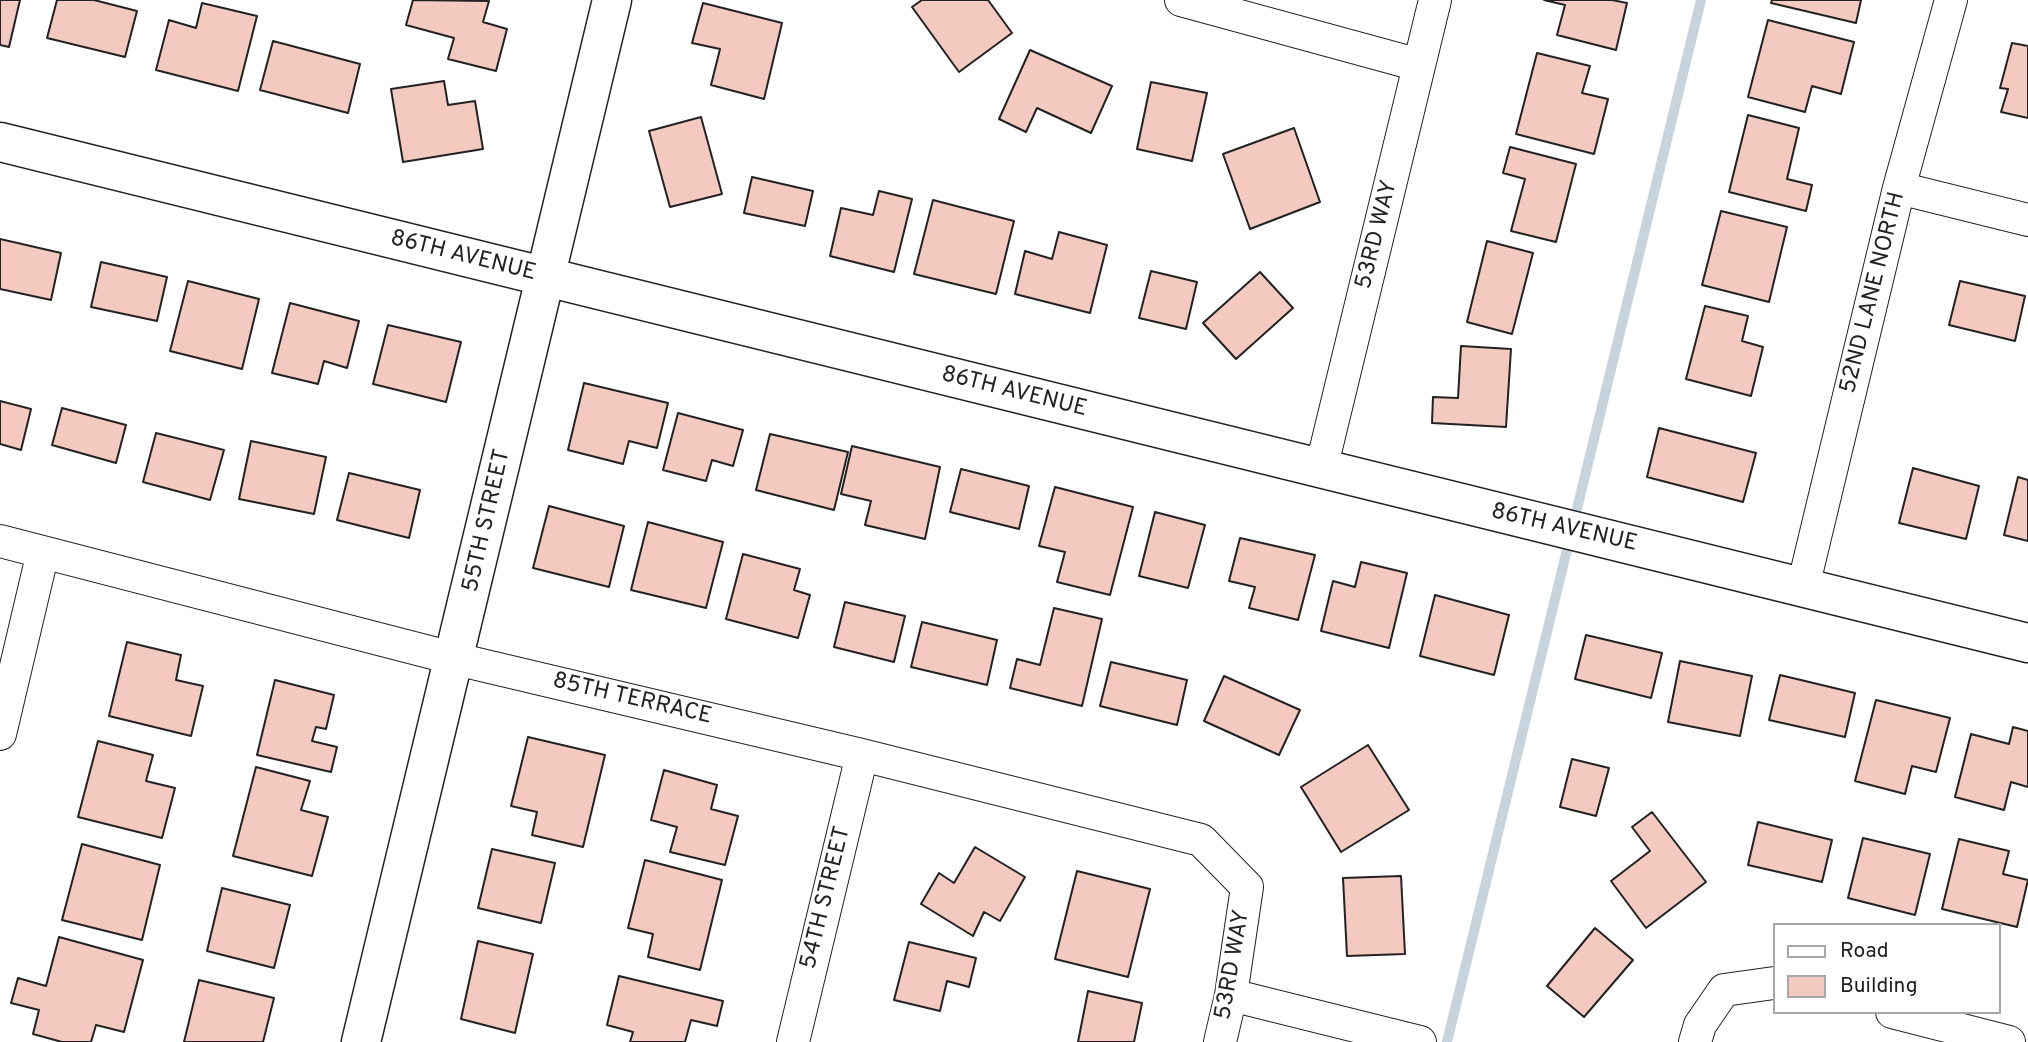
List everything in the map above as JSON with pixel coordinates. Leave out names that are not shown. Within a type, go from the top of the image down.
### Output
[{"type":"street","name":"55TH STREET","points":[[361,1042],[456,659],[544,277],[612,0]]},
{"type":"street","points":[[1181,0],[1419,65]]},
{"type":"street","name":"53RD WAY","points":[[1321,469],[1435,0]]},
{"type":"street","name":"52ND LANE NORTH","points":[[1803,587],[1899,188],[1951,0]]},
{"type":"street","name":"86TH AVENUE","points":[[0,142],[2028,643]]},
{"type":"street","points":[[1899,188],[2028,220]]},
{"type":"street","name":"85TH TERRACE","points":[[0,541],[456,659],[862,755],[1201,840],[1247,887]]},
{"type":"street","points":[[0,734],[43,552]]},
{"type":"street","name":"54TH STREET","points":[[793,1042],[862,755]]},
{"type":"street","name":"53RD WAY","points":[[1220,1042],[1231,995],[1247,887]]},
{"type":"street","points":[[1695,1042],[1700,1025],[1724,990],[1772,983]]},
{"type":"street","points":[[1231,995],[1414,1041]]},
{"type":"street","points":[[1900,1014],[2009,1042]]},
{"type":"building","points":[[0,0],[20,0],[9,47],[0,45]]},
{"type":"building","points":[[57,0],[94,0],[137,11],[125,57],[47,38]]},
{"type":"building","points":[[413,0],[489,1],[483,22],[507,29],[496,71],[448,59],[454,38],[406,25]]},
{"type":"building","points":[[922,0],[988,0],[1012,33],[959,72],[912,7]]},
{"type":"building","points":[[1544,0],[1612,0],[1627,3],[1616,50],[1557,35],[1565,5]]},
{"type":"building","points":[[1772,0],[1861,0],[1856,23],[1771,3]]},
{"type":"building","points":[[202,3],[257,16],[238,91],[156,70],[169,20],[196,28]]},
{"type":"building","points":[[703,3],[782,23],[764,99],[711,85],[720,49],[692,43]]},
{"type":"building","points":[[1768,20],[1854,42],[1841,94],[1812,86],[1805,112],[1748,97]]},
{"type":"building","points":[[273,41],[360,64],[348,113],[260,90]]},
{"type":"building","points":[[2012,43],[2028,46],[2028,118],[2001,112],[2008,89],[2000,88]]},
{"type":"building","points":[[1030,50],[1112,86],[1091,133],[1037,108],[1026,132],[999,119]]},
{"type":"building","points":[[1537,53],[1590,66],[1582,93],[1608,99],[1594,154],[1516,134]]},
{"type":"building","points":[[444,81],[448,105],[475,101],[483,149],[403,162],[391,89]]},
{"type":"building","points":[[1151,82],[1207,93],[1192,161],[1137,149]]},
{"type":"building","points":[[1748,115],[1799,128],[1787,179],[1812,185],[1806,211],[1729,192]]},
{"type":"building","points":[[701,117],[722,194],[670,207],[649,131]]},
{"type":"building","points":[[1294,128],[1320,202],[1250,229],[1223,154]]},
{"type":"building","points":[[1510,147],[1576,164],[1556,242],[1511,231],[1525,179],[1503,173]]},
{"type":"building","points":[[752,177],[813,191],[805,226],[744,213]]},
{"type":"building","points":[[879,191],[912,199],[894,272],[830,256],[841,208],[873,215]]},
{"type":"building","points":[[933,200],[1014,221],[996,294],[914,274]]},
{"type":"building","points":[[1721,211],[1787,227],[1769,302],[1702,285]]},
{"type":"building","points":[[1059,232],[1107,245],[1090,313],[1015,294],[1025,251],[1052,259]]},
{"type":"building","points":[[0,239],[61,253],[51,300],[0,289]]},
{"type":"building","points":[[1487,241],[1533,253],[1512,334],[1467,322]]},
{"type":"building","points":[[101,262],[167,277],[157,321],[91,307]]},
{"type":"building","points":[[1151,271],[1197,282],[1186,329],[1139,318]]},
{"type":"building","points":[[1260,272],[1293,308],[1236,359],[1203,323]]},
{"type":"building","points":[[188,281],[259,299],[242,369],[170,351]]},
{"type":"building","points":[[1960,281],[2025,296],[2015,341],[1949,325]]},
{"type":"building","points":[[290,303],[359,321],[347,368],[324,361],[318,384],[272,373]]},
{"type":"building","points":[[1705,306],[1748,316],[1742,341],[1763,347],[1751,396],[1686,379]]},
{"type":"building","points":[[388,325],[461,342],[446,402],[373,384]]},
{"type":"building","points":[[1461,346],[1511,349],[1506,427],[1432,423],[1433,397],[1458,398]]},
{"type":"building","points":[[584,383],[668,403],[657,448],[629,441],[623,464],[568,450]]},
{"type":"building","points":[[0,401],[31,409],[21,450],[0,444]]},
{"type":"building","points":[[62,408],[126,425],[116,463],[52,445]]},
{"type":"building","points":[[678,413],[743,430],[733,466],[712,460],[706,481],[663,470]]},
{"type":"building","points":[[1659,428],[1756,453],[1743,502],[1647,477]]},
{"type":"building","points":[[156,433],[224,450],[210,500],[143,482]]},
{"type":"building","points":[[770,434],[848,452],[834,510],[756,490]]},
{"type":"building","points":[[251,441],[326,457],[314,514],[239,499]]},
{"type":"building","points":[[852,446],[940,467],[925,539],[865,525],[871,501],[841,494]]},
{"type":"building","points":[[1913,468],[1979,486],[1966,539],[1899,523]]},
{"type":"building","points":[[961,469],[1029,486],[1019,529],[950,512]]},
{"type":"building","points":[[349,473],[420,490],[409,538],[337,520]]},
{"type":"building","points":[[2018,477],[2028,480],[2028,541],[2004,535]]},
{"type":"building","points":[[1055,487],[1133,507],[1110,595],[1057,582],[1065,552],[1039,546]]},
{"type":"building","points":[[549,506],[624,526],[609,587],[533,568]]},
{"type":"building","points":[[1155,512],[1205,525],[1188,588],[1139,576]]},
{"type":"building","points":[[648,522],[723,542],[706,608],[631,590]]},
{"type":"building","points":[[1240,538],[1315,555],[1298,620],[1249,608],[1255,587],[1229,581]]},
{"type":"building","points":[[743,554],[800,569],[794,590],[810,595],[798,638],[726,619]]},
{"type":"building","points":[[1361,562],[1407,573],[1389,648],[1321,631],[1333,581],[1355,587]]},
{"type":"building","points":[[1435,595],[1509,615],[1494,675],[1420,656]]},
{"type":"building","points":[[845,602],[905,616],[894,662],[834,647]]},
{"type":"building","points":[[1054,608],[1102,619],[1082,706],[1010,688],[1017,659],[1040,665]]},
{"type":"building","points":[[922,622],[997,640],[987,685],[911,667]]},
{"type":"building","points":[[1586,635],[1662,653],[1651,698],[1575,679]]},
{"type":"building","points":[[127,642],[181,655],[176,680],[203,686],[191,736],[109,716]]},
{"type":"building","points":[[1680,661],[1752,676],[1740,736],[1668,722]]},
{"type":"building","points":[[1111,662],[1187,680],[1177,725],[1100,706]]},
{"type":"building","points":[[1780,675],[1855,693],[1845,737],[1769,720]]},
{"type":"building","points":[[1224,676],[1300,710],[1279,755],[1204,721]]},
{"type":"building","points":[[275,680],[334,695],[326,729],[316,727],[312,741],[337,747],[331,772],[257,755]]},
{"type":"building","points":[[1876,700],[1950,718],[1936,772],[1912,766],[1905,794],[1855,781]]},
{"type":"building","points":[[2013,727],[2028,731],[2028,787],[2011,782],[2004,810],[1955,797],[1971,734],[2009,744]]},
{"type":"building","points":[[528,737],[605,755],[583,847],[532,835],[537,812],[511,806]]},
{"type":"building","points":[[98,741],[153,755],[146,781],[175,788],[162,838],[78,817]]},
{"type":"building","points":[[1368,745],[1409,810],[1341,852],[1301,787]]},
{"type":"building","points":[[1572,759],[1609,768],[1596,816],[1560,807]]},
{"type":"building","points":[[256,767],[310,781],[301,810],[328,817],[312,876],[233,856]]},
{"type":"building","points":[[664,770],[717,785],[711,809],[738,816],[725,865],[670,852],[677,827],[651,820]]},
{"type":"building","points":[[1652,812],[1706,882],[1646,928],[1611,881],[1650,851],[1632,827]]},
{"type":"building","points":[[1758,822],[1832,840],[1822,882],[1748,865]]},
{"type":"building","points":[[1863,838],[1930,854],[1915,915],[1848,898]]},
{"type":"building","points":[[1959,839],[2009,851],[2003,874],[2028,880],[2017,927],[1942,909]]},
{"type":"building","points":[[82,844],[160,865],[142,940],[62,920]]},
{"type":"building","points":[[975,847],[1025,877],[1000,921],[984,912],[973,936],[921,904],[939,873],[954,883]]},
{"type":"building","points":[[492,849],[555,863],[541,923],[478,908]]},
{"type":"building","points":[[645,860],[722,880],[700,970],[648,957],[653,934],[628,928]]},
{"type":"building","points":[[1077,871],[1150,889],[1128,977],[1055,959]]},
{"type":"building","points":[[1401,876],[1405,954],[1347,956],[1343,878]]},
{"type":"building","points":[[222,888],[290,905],[274,968],[207,951]]},
{"type":"building","points":[[1595,928],[1633,960],[1584,1017],[1547,986]]},
{"type":"building","points":[[59,937],[143,960],[124,1032],[96,1025],[91,1042],[62,1042],[33,1034],[39,1010],[11,1003],[18,978],[46,986]]},
{"type":"building","points":[[478,941],[533,954],[515,1033],[461,1019]]},
{"type":"building","points":[[909,942],[976,958],[969,987],[947,981],[940,1011],[894,1000]]},
{"type":"building","points":[[619,976],[723,1001],[717,1026],[691,1020],[685,1042],[630,1042],[633,1032],[607,1025]]},
{"type":"building","points":[[199,980],[274,998],[263,1042],[184,1042]]},
{"type":"building","points":[[1088,991],[1142,1003],[1134,1042],[1078,1042]]},
{"type":"waterway","points":[[1447,1042],[1701,0]]}]
